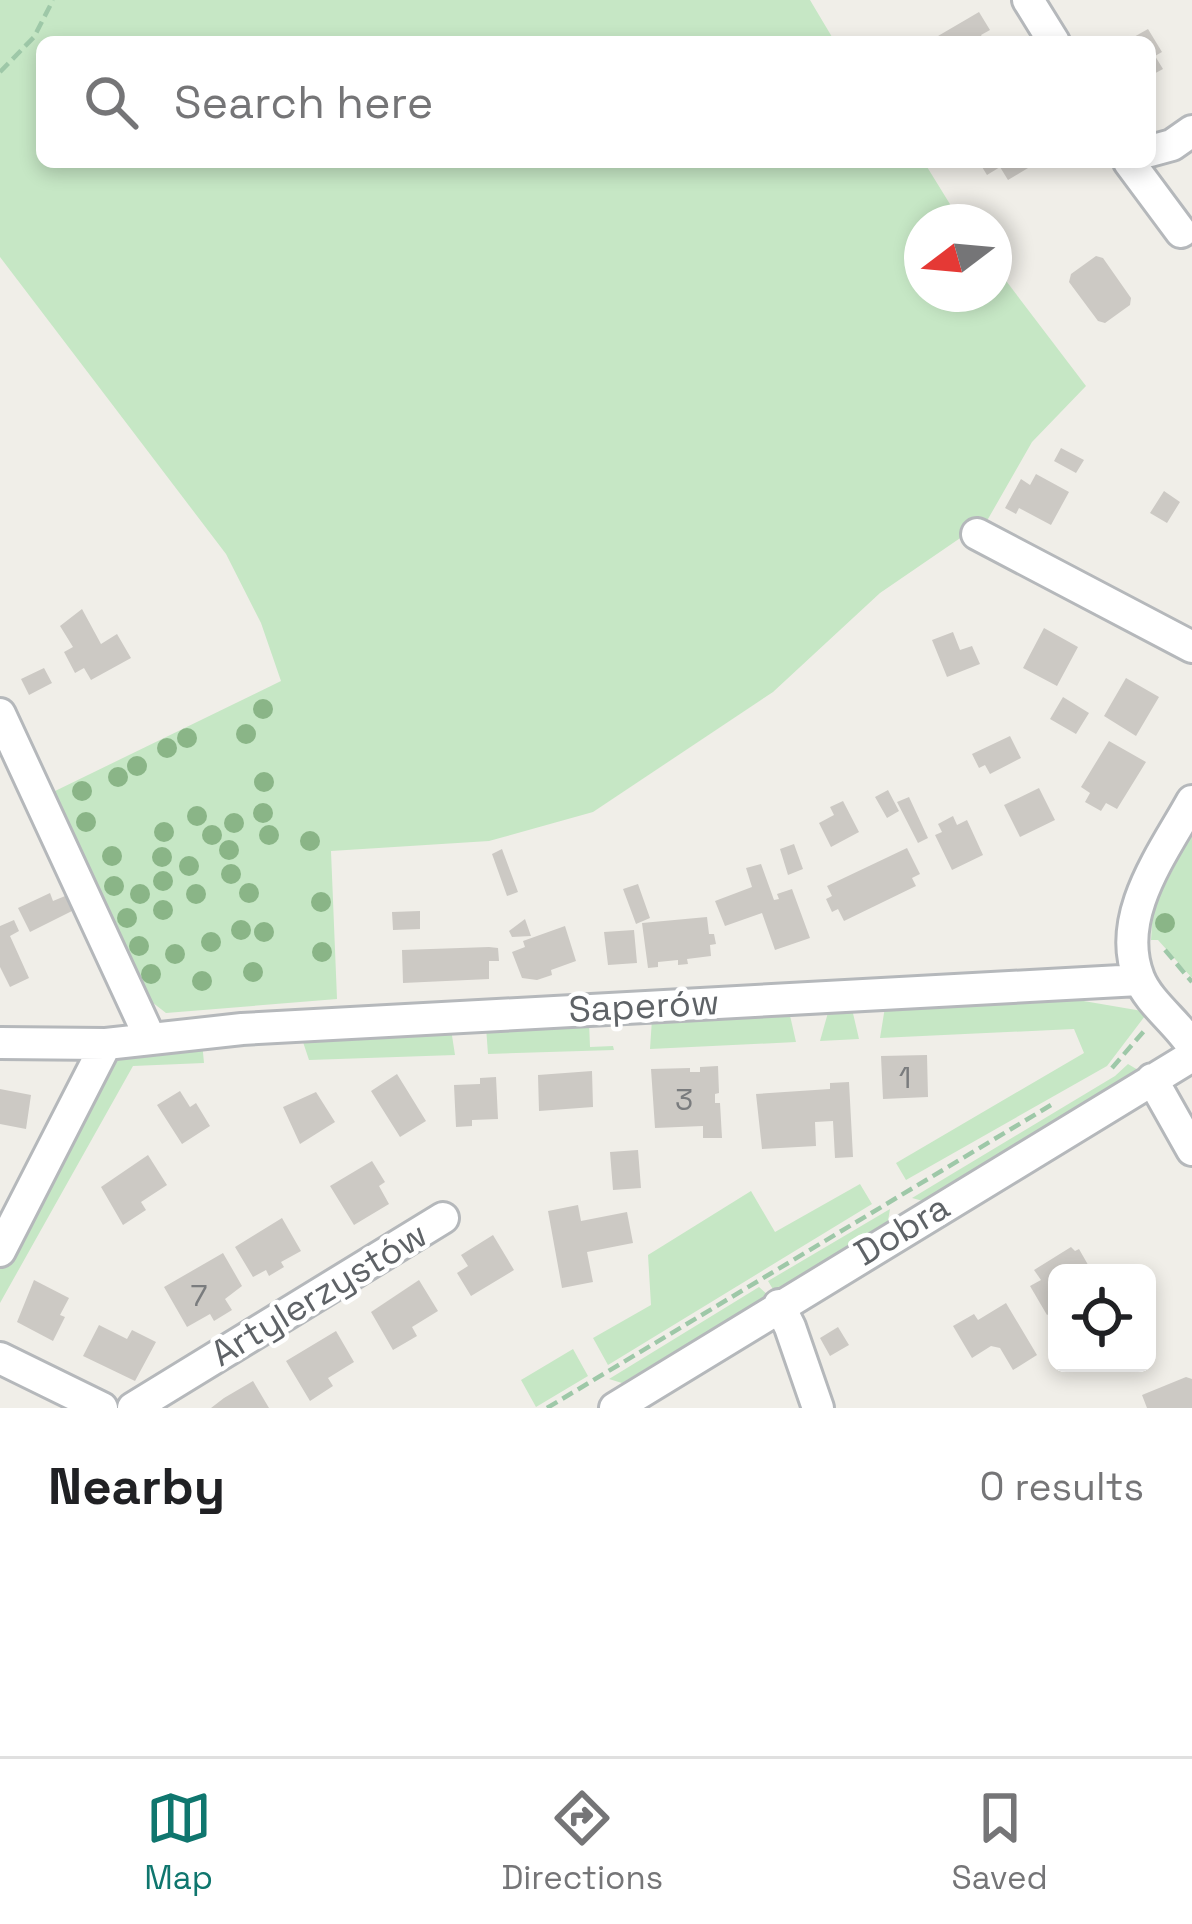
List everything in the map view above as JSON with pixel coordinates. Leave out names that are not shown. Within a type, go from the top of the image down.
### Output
[{"type":"street","points":[[1028,0],[1050,36]]},
{"type":"street","points":[[1156,149],[1192,131]]},
{"type":"street","points":[[1133,168],[1181,232]]},
{"type":"street","points":[[977,534],[1192,647]]},
{"type":"street","points":[[0,714],[150,1038]]},
{"type":"street","points":[[1192,801],[1138,898],[1134,948],[1139,980],[1192,1046]]},
{"type":"street","name":"Saperów","points":[[0,1043],[106,1044],[266,1027],[1139,980]]},
{"type":"street","points":[[0,1251],[106,1044]]},
{"type":"street","name":"Dobra","points":[[615,1408],[1192,1056]]},
{"type":"street","points":[[1152,1079],[1192,1150]]},
{"type":"street","name":"Artylerzystów","points":[[133,1408],[443,1218]]},
{"type":"street","points":[[778,1305],[818,1408]]},
{"type":"street","points":[[0,1358],[102,1408]]},
{"type":"path","points":[[0,72],[34,37],[53,0]]},
{"type":"path","points":[[1112,1069],[1165,1011]]},
{"type":"path","points":[[547,1408],[1057,1101]]},
{"type":"path","points":[[561,1399],[566,1408]]},
{"type":"green space","points":[[0,0],[810,0],[831,36],[36,36],[36,168],[928,168],[950,204],[904,204],[904,312],[1012,312],[1012,289],[1086,386],[1032,442],[988,519],[880,593],[773,692],[593,812],[489,841],[331,851],[337,999],[166,1013],[139,992],[51,793],[281,681],[261,623],[226,554],[0,257]]},
{"type":"green space","points":[[1192,832],[1192,978],[1158,940],[1151,940],[1153,908]]},
{"type":"green space","points":[[1066,998],[1148,1012],[1107,1066],[906,1180],[896,1163],[1084,1053],[1074,1029],[880,1038],[885,1007]]},
{"type":"green space","points":[[829,1009],[852,1009],[859,1039],[820,1041]]},
{"type":"green space","points":[[789,1011],[796,1042],[650,1049],[652,1019]]},
{"type":"green space","points":[[589,1022],[590,1047],[613,1046],[614,1050],[488,1054],[486,1027]]},
{"type":"green space","points":[[451,1029],[455,1055],[309,1060],[301,1036]]},
{"type":"green space","points":[[202,1042],[204,1063],[133,1066],[0,1303],[0,1269],[103,1069],[119,1054]]},
{"type":"green space","points":[[1128,1064],[1138,1070],[923,1201],[912,1198],[1115,1076]]},
{"type":"green space","points":[[860,1184],[872,1204],[608,1365],[593,1338],[651,1305],[648,1255],[751,1191],[775,1232]]},
{"type":"green space","points":[[890,1209],[888,1221],[774,1291],[768,1281]]},
{"type":"green space","points":[[759,1287],[768,1295],[622,1383],[609,1379]]},
{"type":"green space","points":[[573,1349],[588,1376],[536,1407],[521,1380]]},
{"type":"building","points":[[979,12],[990,30],[982,36],[938,36]]},
{"type":"building","points":[[1001,168],[1028,168],[1008,180]]},
{"type":"building","points":[[1096,256],[1103,258],[1131,298],[1130,305],[1105,323],[1098,321],[1069,282],[1071,274]]},
{"type":"building","points":[[1061,448],[1084,460],[1076,473],[1054,461]]},
{"type":"building","points":[[1036,474],[1069,492],[1051,525],[1019,508],[1016,514],[1005,508],[1021,479],[1030,485]]},
{"type":"building","points":[[1164,491],[1180,502],[1167,523],[1150,513]]},
{"type":"building","points":[[82,609],[101,644],[117,634],[131,658],[91,680],[84,668],[75,673],[64,652],[73,647],[60,626]]},
{"type":"building","points":[[1044,628],[1078,647],[1057,686],[1023,668]]},
{"type":"building","points":[[953,632],[960,650],[972,646],[980,664],[947,677],[932,640]]},
{"type":"building","points":[[44,668],[52,683],[29,695],[21,679]]},
{"type":"building","points":[[1126,678],[1159,697],[1136,736],[1104,716]]},
{"type":"building","points":[[1063,697],[1089,713],[1076,734],[1050,719]]},
{"type":"building","points":[[1010,736],[1021,758],[990,774],[985,765],[979,768],[972,754]]},
{"type":"building","points":[[1109,741],[1146,762],[1117,809],[1106,803],[1101,811],[1085,802],[1090,793],[1081,787]]},
{"type":"building","points":[[1039,788],[1055,820],[1020,837],[1004,805]]},
{"type":"building","points":[[888,790],[899,811],[887,818],[875,797]]},
{"type":"building","points":[[909,797],[928,838],[918,843],[897,802]]},
{"type":"building","points":[[843,801],[859,832],[831,847],[819,823],[834,815],[830,807]]},
{"type":"building","points":[[953,816],[957,825],[967,820],[983,855],[952,870],[935,835],[942,832],[938,824]]},
{"type":"building","points":[[794,844],[803,869],[788,875],[780,849]]},
{"type":"building","points":[[907,848],[920,874],[912,878],[916,886],[844,921],[838,909],[832,912],[827,886]]},
{"type":"building","points":[[502,849],[518,892],[507,896],[492,854]]},
{"type":"building","points":[[761,864],[774,900],[792,889],[810,938],[775,950],[762,913],[725,926],[715,901],[752,887],[746,868]]},
{"type":"building","points":[[638,884],[650,918],[636,924],[623,889]]},
{"type":"building","points":[[50,893],[53,901],[70,894],[78,908],[30,932],[18,908]]},
{"type":"building","points":[[420,911],[420,929],[393,930],[392,912]]},
{"type":"building","points":[[707,917],[716,944],[710,945],[711,956],[687,959],[688,964],[658,962],[658,967],[648,968],[642,923]]},
{"type":"building","points":[[525,919],[531,936],[512,937],[509,931]]},
{"type":"building","points":[[14,920],[19,931],[10,936],[29,978],[10,987],[0,967],[0,926]]},
{"type":"building","points":[[565,926],[576,961],[537,980],[522,978],[512,952],[525,947],[523,941]]},
{"type":"building","points":[[634,930],[637,963],[608,965],[604,932]]},
{"type":"building","points":[[498,948],[499,961],[489,961],[489,979],[403,983],[402,950]]},
{"type":"building","points":[[927,1055],[928,1097],[883,1099],[881,1056]]},
{"type":"building","points":[[718,1066],[715,1103],[720,1103],[722,1138],[703,1138],[703,1126],[655,1128],[651,1069],[700,1072],[700,1067]]},
{"type":"building","points":[[592,1071],[593,1107],[539,1111],[538,1075]]},
{"type":"building","points":[[397,1074],[426,1121],[400,1137],[371,1091]]},
{"type":"building","points":[[496,1077],[498,1119],[472,1120],[472,1126],[456,1127],[454,1085],[480,1084],[480,1078]]},
{"type":"building","points":[[849,1082],[853,1157],[835,1158],[833,1121],[815,1122],[816,1146],[762,1149],[756,1094],[830,1089],[830,1083]]},
{"type":"building","points":[[0,1089],[31,1095],[26,1129],[0,1124]]},
{"type":"building","points":[[180,1091],[190,1107],[196,1103],[210,1126],[182,1144],[157,1105]]},
{"type":"building","points":[[316,1092],[335,1122],[300,1144],[283,1107]]},
{"type":"building","points":[[638,1150],[641,1188],[613,1190],[610,1152]]},
{"type":"building","points":[[148,1155],[167,1185],[141,1202],[146,1210],[123,1225],[101,1187]]},
{"type":"building","points":[[372,1161],[385,1182],[379,1186],[389,1204],[354,1225],[330,1186]]},
{"type":"building","points":[[578,1205],[581,1221],[627,1212],[633,1243],[587,1252],[593,1282],[562,1288],[548,1211]]},
{"type":"building","points":[[282,1218],[301,1251],[281,1262],[284,1267],[269,1276],[266,1270],[253,1277],[235,1247]]},
{"type":"building","points":[[493,1235],[514,1270],[471,1296],[457,1273],[468,1266],[461,1255]]},
{"type":"building","points":[[1071,1247],[1079,1249],[1088,1264],[1048,1264],[1047,1315],[1030,1286],[1041,1280],[1034,1270]]},
{"type":"building","points":[[223,1253],[242,1286],[225,1299],[232,1310],[214,1321],[210,1314],[187,1327],[164,1287]]},
{"type":"building","points":[[34,1280],[69,1298],[53,1341],[17,1322]]},
{"type":"building","points":[[419,1280],[438,1311],[412,1327],[417,1336],[393,1350],[371,1312]]},
{"type":"building","points":[[1006,1303],[1037,1355],[1013,1370],[1000,1348],[991,1346],[972,1358],[953,1326],[974,1314],[978,1320]]},
{"type":"building","points":[[99,1325],[127,1339],[132,1330],[156,1342],[135,1381],[83,1356]]},
{"type":"building","points":[[838,1327],[849,1345],[830,1356],[820,1338]]},
{"type":"building","points":[[336,1331],[354,1362],[328,1378],[333,1386],[310,1401],[286,1361]]},
{"type":"building","points":[[1186,1377],[1192,1379],[1192,1408],[1147,1408],[1142,1395]]},
{"type":"building","points":[[253,1381],[269,1408],[211,1408],[224,1398]]}]
